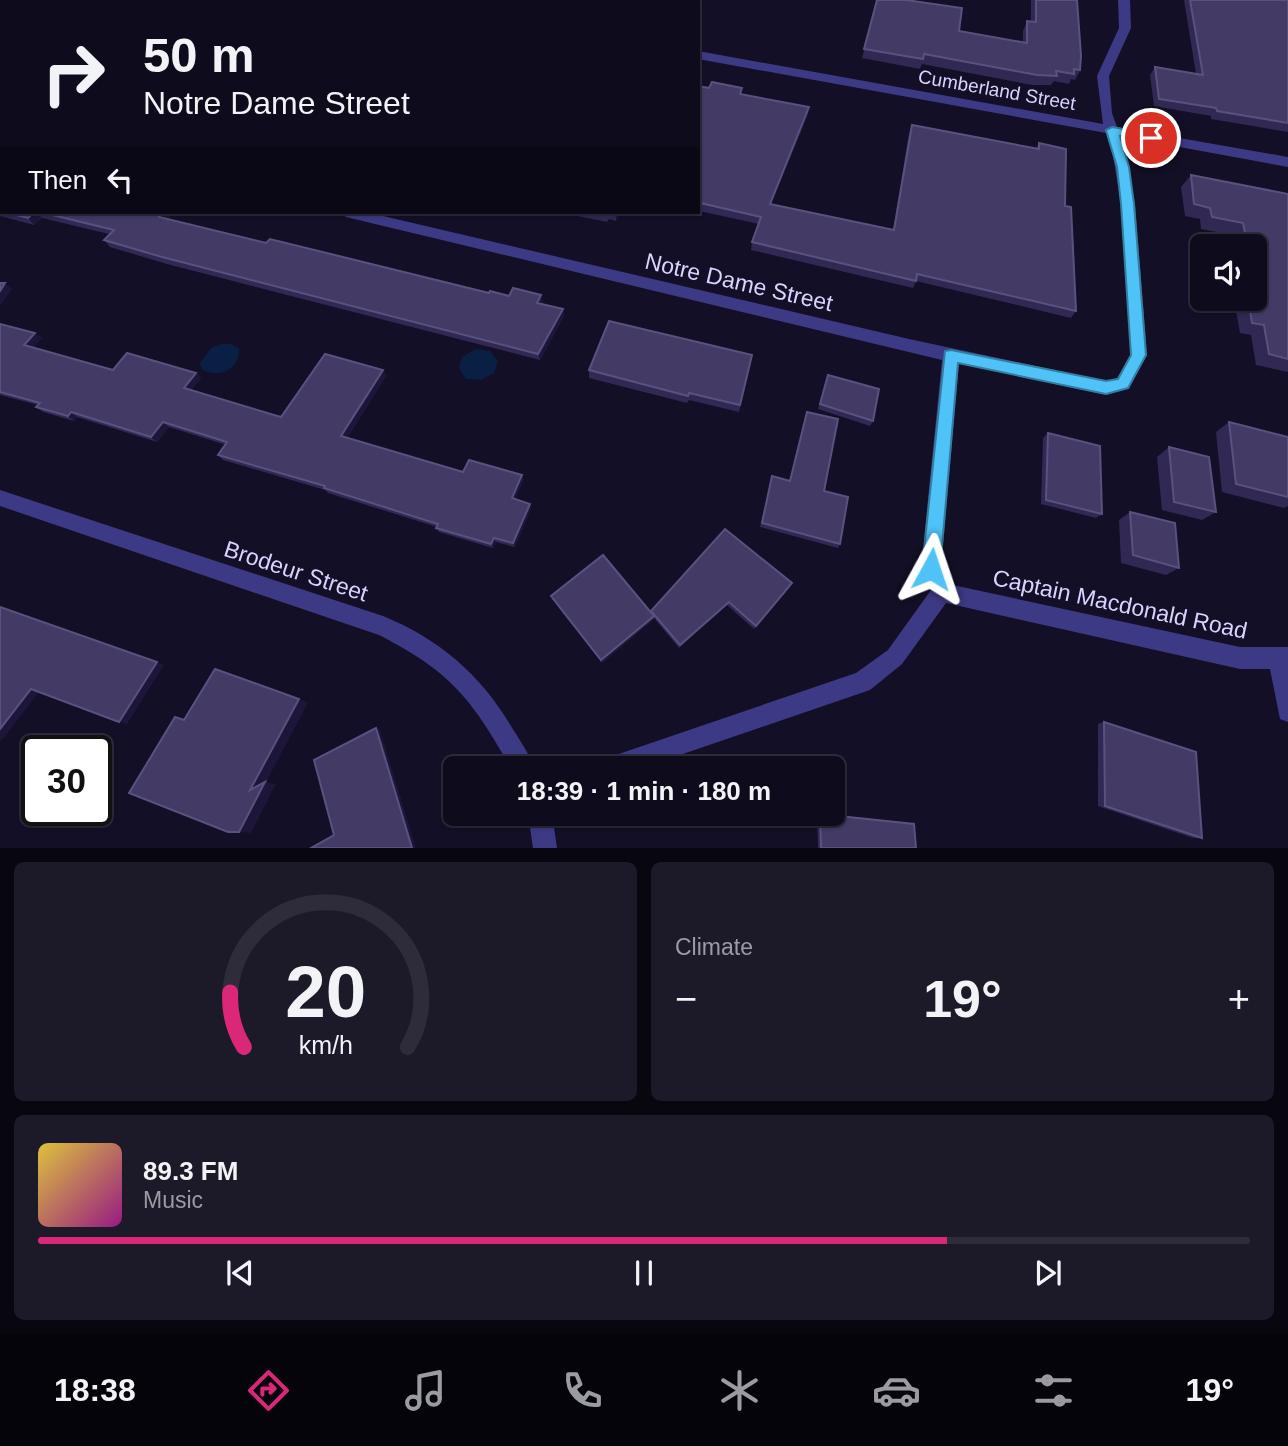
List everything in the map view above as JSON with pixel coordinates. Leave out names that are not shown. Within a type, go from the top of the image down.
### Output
[{"type":"street","points":[[1112,130],[1106,113],[1103,76],[1125,28],[1124,0]]},
{"type":"street","name":"Cumberland Street","points":[[700,55],[1288,162]]},
{"type":"street","name":"Notre Dame Street","points":[[354,214],[951,356],[1106,388],[1123,384],[1139,355],[1128,204],[1123,167],[1112,130]]},
{"type":"street","points":[[645,756],[862,682],[895,657],[942,592],[931,569],[951,356]]},
{"type":"street","name":"Brodeur Street","points":[[0,498],[383,626],[443,660],[463,677],[488,708],[516,756]]},
{"type":"street","name":"Captain Macdonald Road","points":[[942,592],[1240,658],[1283,659]]},
{"type":"street","points":[[1283,659],[1288,712]]},
{"type":"street","points":[[542,826],[545,848]]},
{"type":"water","points":[[232,344],[239,349],[232,367],[221,373],[202,369],[200,363],[211,348]]},
{"type":"water","points":[[476,349],[490,351],[498,361],[494,373],[481,380],[466,379],[459,368],[462,357]]},
{"type":"building","points":[[877,0],[906,0],[962,8],[959,31],[1027,43],[1027,21],[1036,22],[1036,0],[1077,0],[1080,70],[1074,69],[1074,74],[1056,71],[1057,76],[1037,75],[924,54],[923,59],[864,49]]},
{"type":"building","points":[[1190,0],[1288,0],[1288,123],[1159,99],[1155,67],[1203,75]]},
{"type":"building","points":[[712,82],[742,88],[740,94],[809,107],[770,204],[894,230],[912,125],[1039,149],[1039,143],[1066,149],[1065,206],[1071,207],[1076,311],[917,274],[916,281],[752,242],[761,217],[700,203],[700,86],[709,88]]},
{"type":"building","points":[[1191,175],[1288,194],[1288,359],[1269,354],[1264,325],[1252,323],[1250,311],[1267,311],[1267,234],[1245,234],[1243,223],[1212,217],[1210,208],[1194,204]]},
{"type":"building","points":[[12,214],[32,214],[28,218]]},
{"type":"building","points":[[48,214],[161,214],[159,217],[266,243],[270,239],[489,293],[490,291],[509,296],[513,288],[541,295],[537,303],[563,309],[538,354],[104,240],[114,230]]},
{"type":"building","points":[[609,321],[752,355],[740,405],[689,393],[688,396],[589,370]]},
{"type":"building","points":[[0,324],[35,333],[24,345],[113,370],[127,353],[196,373],[184,388],[281,417],[325,354],[383,370],[341,436],[463,472],[469,460],[522,475],[512,498],[530,504],[513,543],[494,538],[491,544],[436,528],[438,524],[324,488],[325,486],[218,455],[227,442],[163,422],[151,437],[71,412],[68,416],[36,407],[40,403],[0,392]]},
{"type":"building","points":[[828,375],[879,389],[873,421],[820,404]]},
{"type":"building","points":[[807,412],[838,419],[824,491],[848,497],[840,544],[762,523],[772,476],[790,481]]},
{"type":"building","points":[[1229,422],[1288,437],[1288,497],[1236,484]]},
{"type":"building","points":[[1048,433],[1100,446],[1102,514],[1046,500]]},
{"type":"building","points":[[1169,447],[1209,457],[1216,512],[1174,502]]},
{"type":"building","points":[[1130,512],[1175,523],[1179,568],[1133,555]]},
{"type":"building","points":[[725,529],[792,583],[756,626],[729,602],[680,645],[651,611]]},
{"type":"building","points":[[603,555],[654,616],[601,660],[551,596]]},
{"type":"building","points":[[0,607],[157,662],[119,722],[31,689],[0,729]]},
{"type":"building","points":[[215,669],[299,699],[250,790],[265,782],[239,832],[228,832],[129,793],[175,717],[184,720]]},
{"type":"building","points":[[1104,722],[1196,752],[1202,838],[1105,806]]},
{"type":"building","points":[[376,728],[412,848],[311,848],[334,835],[314,760]]},
{"type":"building","points":[[845,817],[914,824],[916,848],[821,848],[820,826],[845,826]]},
{"type":"route","points":[[931,569],[951,356],[1106,388],[1123,384],[1139,355],[1128,204],[1121,156],[1112,130],[1151,138]]}]
